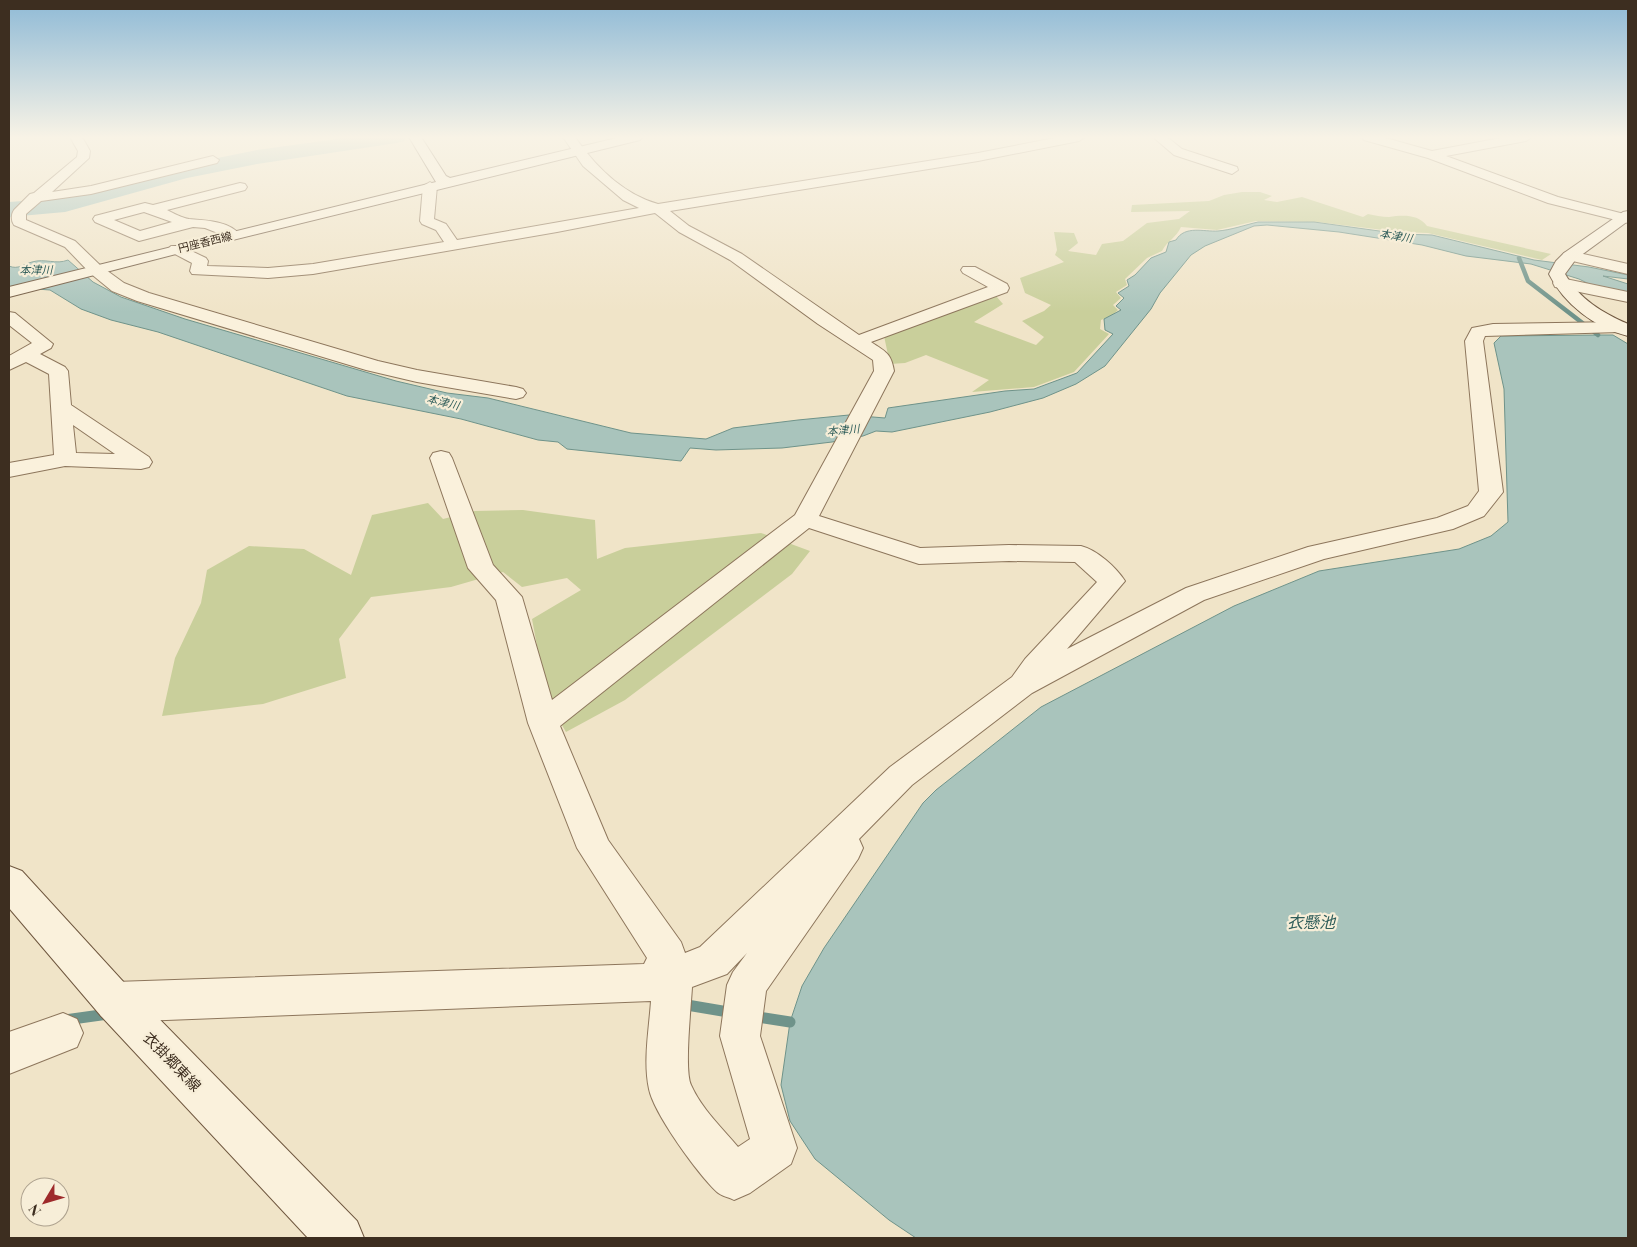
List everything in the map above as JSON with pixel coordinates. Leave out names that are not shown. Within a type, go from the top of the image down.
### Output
[{"type":"street","points":[[41,195],[19,213],[19,222],[70,244],[96,270],[118,287],[143,297],[372,366],[417,376],[516,393]]},
{"type":"street","points":[[15,198],[60,195]]},
{"type":"street","points":[[151,210],[208,195]]},
{"type":"street","name":"円座香西線","points":[[9,292],[393,195]]},
{"type":"street","points":[[429,195],[427,222],[441,228],[453,245]]},
{"type":"street","points":[[543,723],[805,519],[884,371],[882,358],[824,320],[736,256],[684,230],[658,209],[638,203],[626,195]]},
{"type":"street","points":[[176,249],[200,261],[198,271],[268,272],[313,269],[743,195]]},
{"type":"street","points":[[1539,195],[1627,217]]},
{"type":"street","points":[[187,223],[144,207],[100,219],[139,236],[197,222],[221,229],[233,235]]},
{"type":"street","points":[[1624,329],[1580,304],[1569,294],[1560,282],[1557,274],[1562,264],[1570,257],[1627,217]]},
{"type":"street","points":[[1570,257],[1628,269]]},
{"type":"street","points":[[858,341],[1001,288],[969,270]]},
{"type":"street","points":[[1560,282],[1628,297]]},
{"type":"street","points":[[9,317],[44,344],[18,360]]},
{"type":"street","points":[[115,1002],[665,978],[713,961],[901,776],[1022,685],[1195,594],[1317,553],[1444,524],[1476,511],[1491,492],[1474,341],[1478,332],[1493,328],[1624,329]]},
{"type":"street","points":[[18,360],[58,371],[65,459]]},
{"type":"street","points":[[9,470],[65,459],[141,462],[61,407]]},
{"type":"street","points":[[441,458],[481,568],[509,597],[543,723],[594,848],[667,955],[665,978],[667,1069],[670,1091],[694,1129],[734,1177],[775,1148],[740,1036],[747,986],[891,785]]},
{"type":"street","points":[[805,519],[919,556],[1009,552],[1081,554],[1112,581],[1035,666],[1022,685]]},
{"type":"street","name":"衣掛郷東線","points":[[9,882],[115,1002],[340,1238]]},
{"type":"street","points":[[9,1053],[62,1034]]},
{"type":"green space","points":[[1224,195],[1270,195],[1272,196],[1264,200],[1277,202],[1302,197],[1363,217],[1368,214],[1386,217],[1410,216],[1419,219],[1427,226],[1551,254],[1542,260],[1428,233],[1400,232],[1317,222],[1256,221],[1217,230],[1181,227],[1162,251],[1147,258],[1125,279],[1127,285],[1116,292],[1121,298],[1113,305],[1118,310],[1111,316],[1101,320],[1100,329],[1109,334],[1074,372],[1034,387],[972,392],[989,380],[926,355],[905,363],[890,364],[884,336],[996,296],[1003,304],[974,322],[1036,345],[1044,337],[1022,321],[1044,311],[1051,305],[1025,293],[1020,278],[1064,262],[1055,255],[1057,250],[1054,232],[1074,233],[1078,243],[1068,251],[1096,255],[1102,244],[1123,241],[1147,223],[1179,219],[1190,211],[1131,212],[1132,205],[1209,201]]},
{"type":"green space","points":[[428,503],[443,519],[475,511],[523,510],[595,520],[597,559],[625,548],[761,533],[810,551],[792,574],[625,700],[566,732],[547,700],[532,619],[581,590],[567,578],[522,587],[503,572],[451,587],[371,597],[339,639],[346,678],[263,704],[162,716],[175,658],[201,603],[207,570],[249,546],[304,549],[351,575],[372,515]]},
{"type":"water","name":"本津川","points":[[1258,222],[1314,222],[1401,234],[1432,235],[1534,260],[1589,267],[1628,275],[1628,279],[1603,276],[1628,284],[1628,294],[1591,285],[1579,279],[1531,264],[1466,256],[1422,245],[1339,232],[1267,225],[1254,226],[1205,246],[1191,255],[1105,366],[1076,384],[1043,398],[990,412],[892,432],[876,431],[863,436],[832,442],[782,448],[716,450],[690,448],[681,461],[567,449],[558,442],[538,440],[461,419],[347,396],[158,332],[111,320],[81,309],[50,290],[9,287],[9,266],[18,267],[37,261],[59,262],[68,260],[93,282],[121,297],[185,319],[396,381],[447,393],[488,398],[631,433],[706,439],[733,428],[798,420],[849,415],[885,418],[888,408],[1005,391],[1034,389],[1077,373],[1113,334],[1105,330],[1104,319],[1121,310],[1116,306],[1124,298],[1118,293],[1129,286],[1127,280],[1135,275],[1151,258],[1166,252],[1169,242],[1176,240],[1184,232],[1233,229]]},
{"type":"water","name":"衣懸池","points":[[1613,335],[1628,344],[1628,1238],[916,1238],[889,1220],[815,1159],[790,1121],[781,1085],[790,1022],[802,986],[824,948],[923,803],[936,790],[1041,707],[1234,606],[1319,571],[1459,549],[1491,536],[1508,522],[1504,389],[1494,343],[1501,336]]},
{"type":"waterway","points":[[9,210],[65,205],[100,195]]},
{"type":"waterway","points":[[1519,258],[1528,281],[1598,335]]},
{"type":"waterway","points":[[681,1004],[734,1013]]},
{"type":"waterway","points":[[65,1020],[108,1014]]},
{"type":"waterway","points":[[752,1016],[790,1022]]}]
